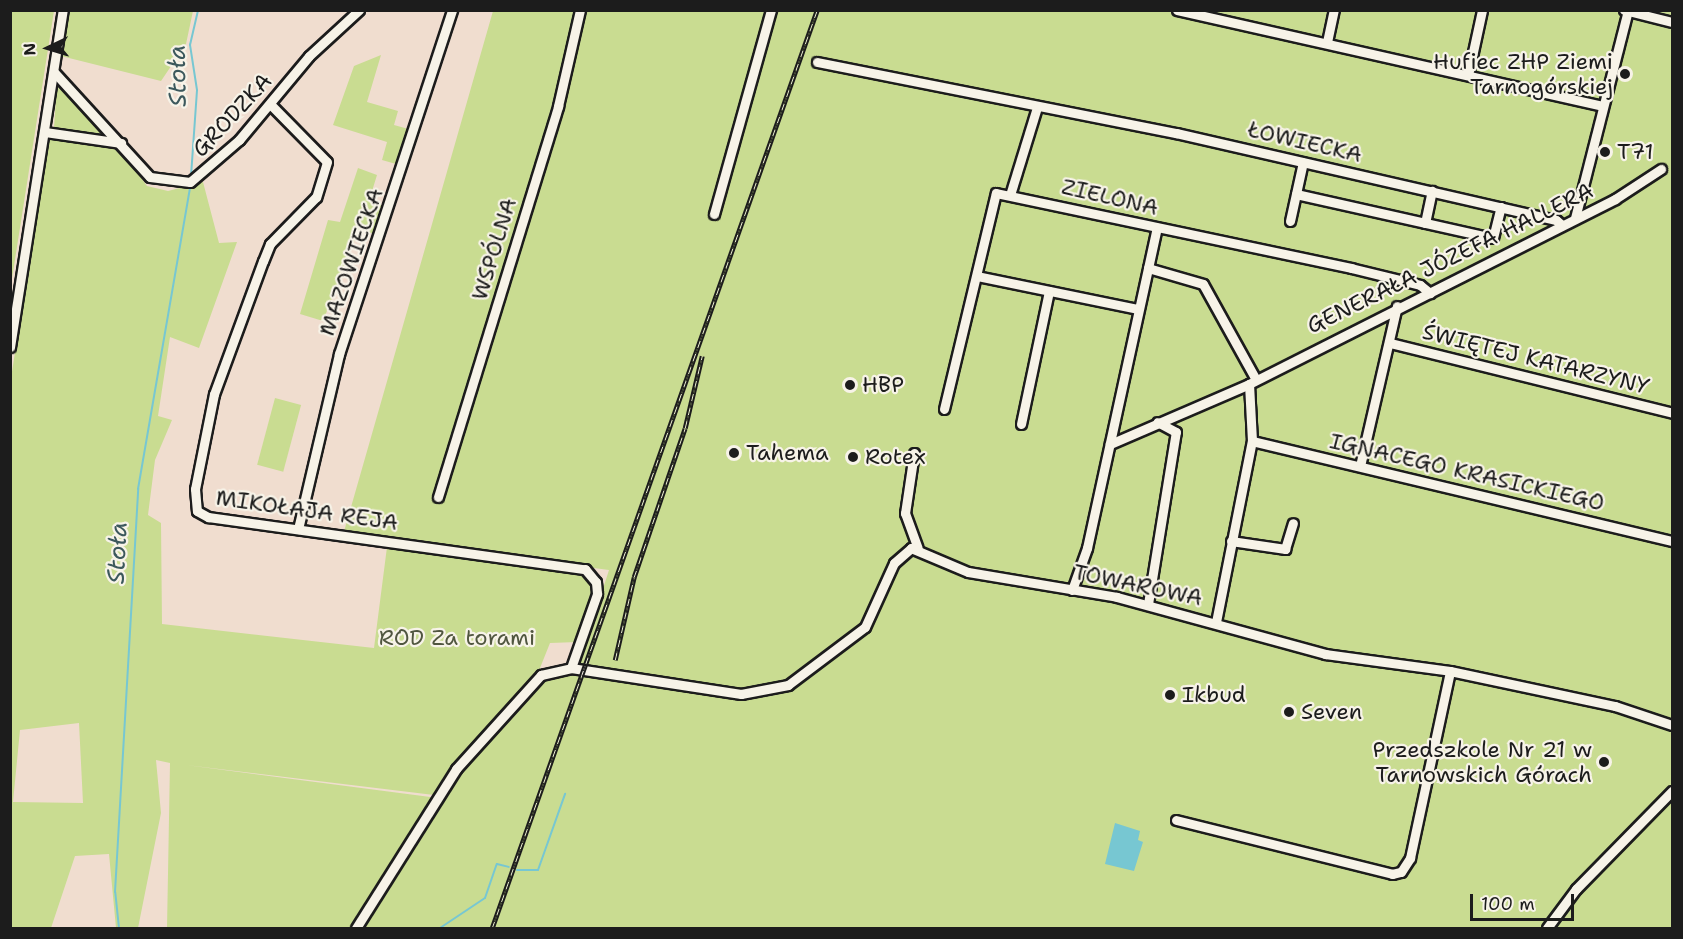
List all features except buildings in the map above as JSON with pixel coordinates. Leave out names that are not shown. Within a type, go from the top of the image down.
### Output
[{"type":"street","points":[[10,347],[63,10]]},
{"type":"street","name":"GRODZKA","points":[[54,72],[122,143],[150,177],[190,182],[204,174],[272,106],[309,56],[358,10]]},
{"type":"street","name":"MAZOWIECKA","points":[[298,529],[339,354],[452,10]]},
{"type":"street","name":"WSPÓLNA","points":[[438,497],[558,106],[580,10]]},
{"type":"street","points":[[714,214],[771,10]]},
{"type":"street","points":[[1177,10],[1327,42],[1602,106]]},
{"type":"street","points":[[1327,42],[1334,10]]},
{"type":"street","points":[[1468,75],[1482,10]]},
{"type":"street","points":[[1575,219],[1626,11],[1672,22]]},
{"type":"street","name":"ŁOWIECKA","points":[[818,62],[1303,162],[1501,207],[1562,225]]},
{"type":"street","name":"MIKOŁAJA REJA","points":[[272,106],[327,162],[316,197],[270,244],[263,261],[214,394],[194,500],[197,511],[208,518],[585,569],[596,582],[597,594],[571,668]]},
{"type":"street","points":[[944,409],[996,193],[1010,195],[1037,106]]},
{"type":"street","points":[[45,132],[122,143]]},
{"type":"street","points":[[1290,221],[1303,162]]},
{"type":"street","name":"GENERAŁA JÓZEFA HALLERA","points":[[1113,442],[1252,381],[1397,306],[1430,293],[1575,219],[1661,169]]},
{"type":"street","points":[[1425,223],[1432,191]]},
{"type":"street","points":[[1296,194],[1493,238],[1501,207]]},
{"type":"street","name":"ZIELONA","points":[[1010,195],[1362,271],[1420,285],[1430,293]]},
{"type":"street","points":[[1072,590],[1113,442],[1138,309],[1157,228]]},
{"type":"street","points":[[1148,268],[1203,284],[1252,381],[1252,441],[1216,622]]},
{"type":"street","points":[[976,276],[1138,309]]},
{"type":"street","points":[[1021,424],[1049,291]]},
{"type":"street","name":"ŚWIĘTEJ KATARZYNY","points":[[1360,466],[1397,306]]},
{"type":"street","name":"ŚWIĘTEJ KATARZYNY","points":[[1390,343],[1672,413]]},
{"type":"street","points":[[1148,604],[1176,432],[1156,422]]},
{"type":"street","name":"IGNACEGO KRASICKIEGO","points":[[1252,441],[1672,542]]},
{"type":"street","points":[[356,928],[456,769],[541,675],[571,668],[730,693],[788,685],[865,627],[898,557],[918,548],[905,513],[914,453]]},
{"type":"street","points":[[1231,541],[1285,549],[1293,523]]},
{"type":"street","name":"TOWAROWA","points":[[918,548],[968,572],[1148,604],[1325,654],[1450,671],[1615,706],[1672,725]]},
{"type":"street","points":[[1176,820],[1386,873],[1401,872],[1410,858],[1450,671]]},
{"type":"street","points":[[1547,928],[1576,889],[1672,791]]},
{"type":"green space","points":[[69,10],[193,11],[186,44],[161,81],[61,56]]},
{"type":"green space","points":[[10,11],[54,11],[11,285]]},
{"type":"green space","name":"ROD Za torami","points":[[493,11],[1672,11],[1672,928],[167,928],[170,763],[156,760],[161,813],[138,928],[116,928],[109,854],[75,856],[51,928],[11,928],[11,378],[48,141],[55,137],[102,143],[123,153],[147,186],[168,191],[203,182],[219,243],[237,242],[199,348],[170,337],[158,416],[172,420],[155,460],[148,515],[161,523],[162,624],[374,648],[387,547],[579,570],[591,578],[594,590],[578,642],[550,643],[540,668],[434,795],[186,765],[438,798],[519,698],[554,676],[576,673],[609,570],[343,535]],"holes":[[[79,723],[83,803],[13,802],[20,730]]]},
{"type":"green space","points":[[381,55],[367,102],[398,111],[394,125],[412,130],[403,166],[382,160],[387,142],[333,125],[354,66]]},
{"type":"green space","points":[[57,82],[111,137],[54,128]]},
{"type":"green space","points":[[358,168],[377,175],[369,201],[389,207],[380,236],[359,229],[323,321],[300,314],[328,220],[340,222]]},
{"type":"green space","points":[[275,398],[301,405],[283,472],[257,465]]},
{"type":"water","points":[[1115,823],[1140,831],[1138,840],[1143,842],[1134,871],[1105,864]]},
{"type":"waterway","name":"Stoła","points":[[191,176],[197,90],[190,45],[198,10]]},
{"type":"waterway","name":"Stoła","points":[[119,928],[115,892],[138,489],[191,183]]},
{"type":"waterway","points":[[517,870],[538,870],[565,794]]},
{"type":"waterway","points":[[440,928],[485,898],[497,864],[509,867]]},
{"type":"railway","points":[[492,928],[817,10]]},
{"type":"railway","points":[[615,660],[634,577],[685,428],[702,356]]},
{"type":"place","name":"Hufiec ZHP Ziemi Tarnogórskiej","points":[[1625,74]]},
{"type":"place","name":"T71","points":[[1605,152]]},
{"type":"place","name":"HBP","points":[[850,385]]},
{"type":"place","name":"Tahema","points":[[734,453]]},
{"type":"place","name":"Rotex","points":[[853,457]]},
{"type":"place","name":"Ikbud","points":[[1170,695]]},
{"type":"place","name":"Seven","points":[[1289,712]]},
{"type":"place","name":"Przedszkole Nr 21 w Tarnowskich Górach","points":[[1604,762]]}]
